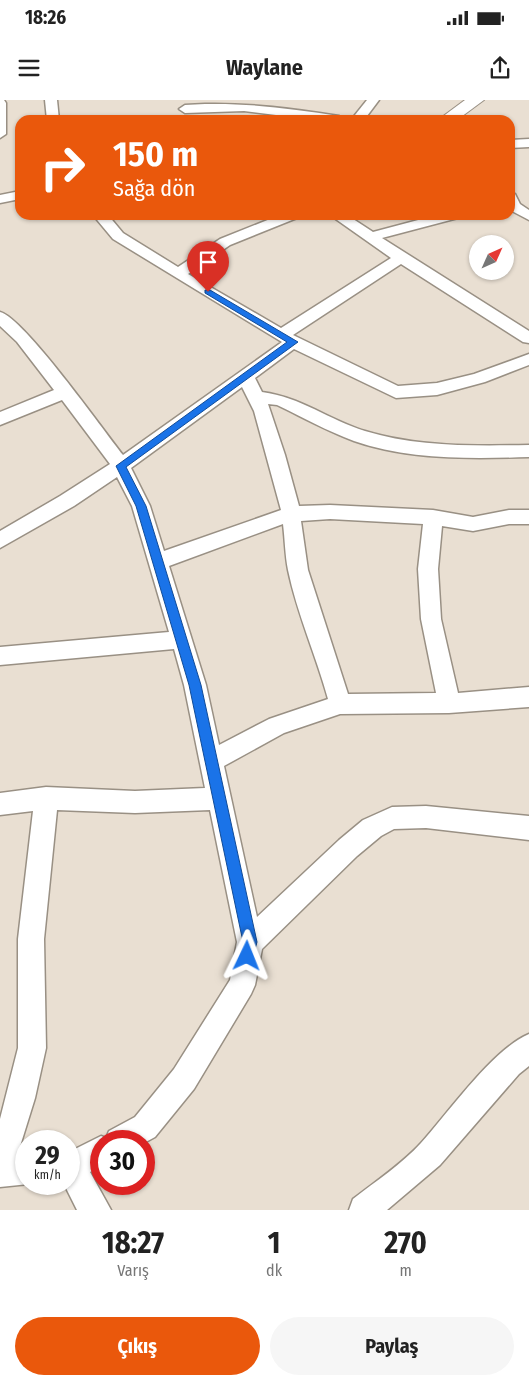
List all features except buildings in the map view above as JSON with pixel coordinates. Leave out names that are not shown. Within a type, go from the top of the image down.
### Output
[{"type":"street","points":[[51,100],[52,115]]},
{"type":"street","points":[[174,100],[192,115]]},
{"type":"street","points":[[361,115],[373,100]]},
{"type":"street","points":[[454,115],[476,100]]},
{"type":"street","points":[[0,103],[0,134]]},
{"type":"street","points":[[185,109],[258,103],[315,115]]},
{"type":"street","points":[[515,144],[529,143]]},
{"type":"street","points":[[0,199],[15,196]]},
{"type":"street","points":[[515,203],[529,205]]},
{"type":"street","points":[[515,206],[529,216]]},
{"type":"street","points":[[104,220],[118,236],[288,339],[396,392],[437,389],[462,383],[529,359]]},
{"type":"street","points":[[178,274],[225,242],[280,220]]},
{"type":"street","points":[[345,220],[400,258],[529,338]]},
{"type":"street","points":[[371,237],[434,220]]},
{"type":"street","points":[[0,540],[68,501],[121,466],[246,377],[288,339],[400,258]]},
{"type":"street","points":[[0,317],[24,338],[121,466],[141,506],[195,685],[250,942],[242,985],[184,1079],[145,1127],[139,1130]]},
{"type":"street","points":[[246,377],[263,412],[273,446],[291,514],[298,570],[314,625],[328,660],[340,704]]},
{"type":"street","points":[[0,419],[65,392]]},
{"type":"street","points":[[256,397],[280,400],[359,436],[404,447],[480,452],[529,451]]},
{"type":"street","points":[[157,562],[291,514],[330,512],[433,517],[473,524],[509,517],[529,517]]},
{"type":"street","points":[[433,517],[428,569],[431,619],[449,703]]},
{"type":"street","points":[[0,656],[181,640]]},
{"type":"street","points":[[211,760],[277,726],[340,704],[449,703],[529,697]]},
{"type":"street","points":[[0,804],[46,798],[136,802],[220,799]]},
{"type":"street","points":[[0,1164],[20,1098],[32,1048],[31,939],[46,798]]},
{"type":"street","points":[[250,942],[348,848],[372,828],[392,818],[426,817],[529,828]]},
{"type":"street","points":[[364,1210],[430,1155],[509,1064],[529,1048]]},
{"type":"street","points":[[0,1172],[15,1171]]},
{"type":"street","points":[[80,1186],[88,1201],[96,1210]]},
{"type":"route","points":[[208,292],[293,342],[121,466],[141,506],[195,685],[250,942],[247,956]]}]
